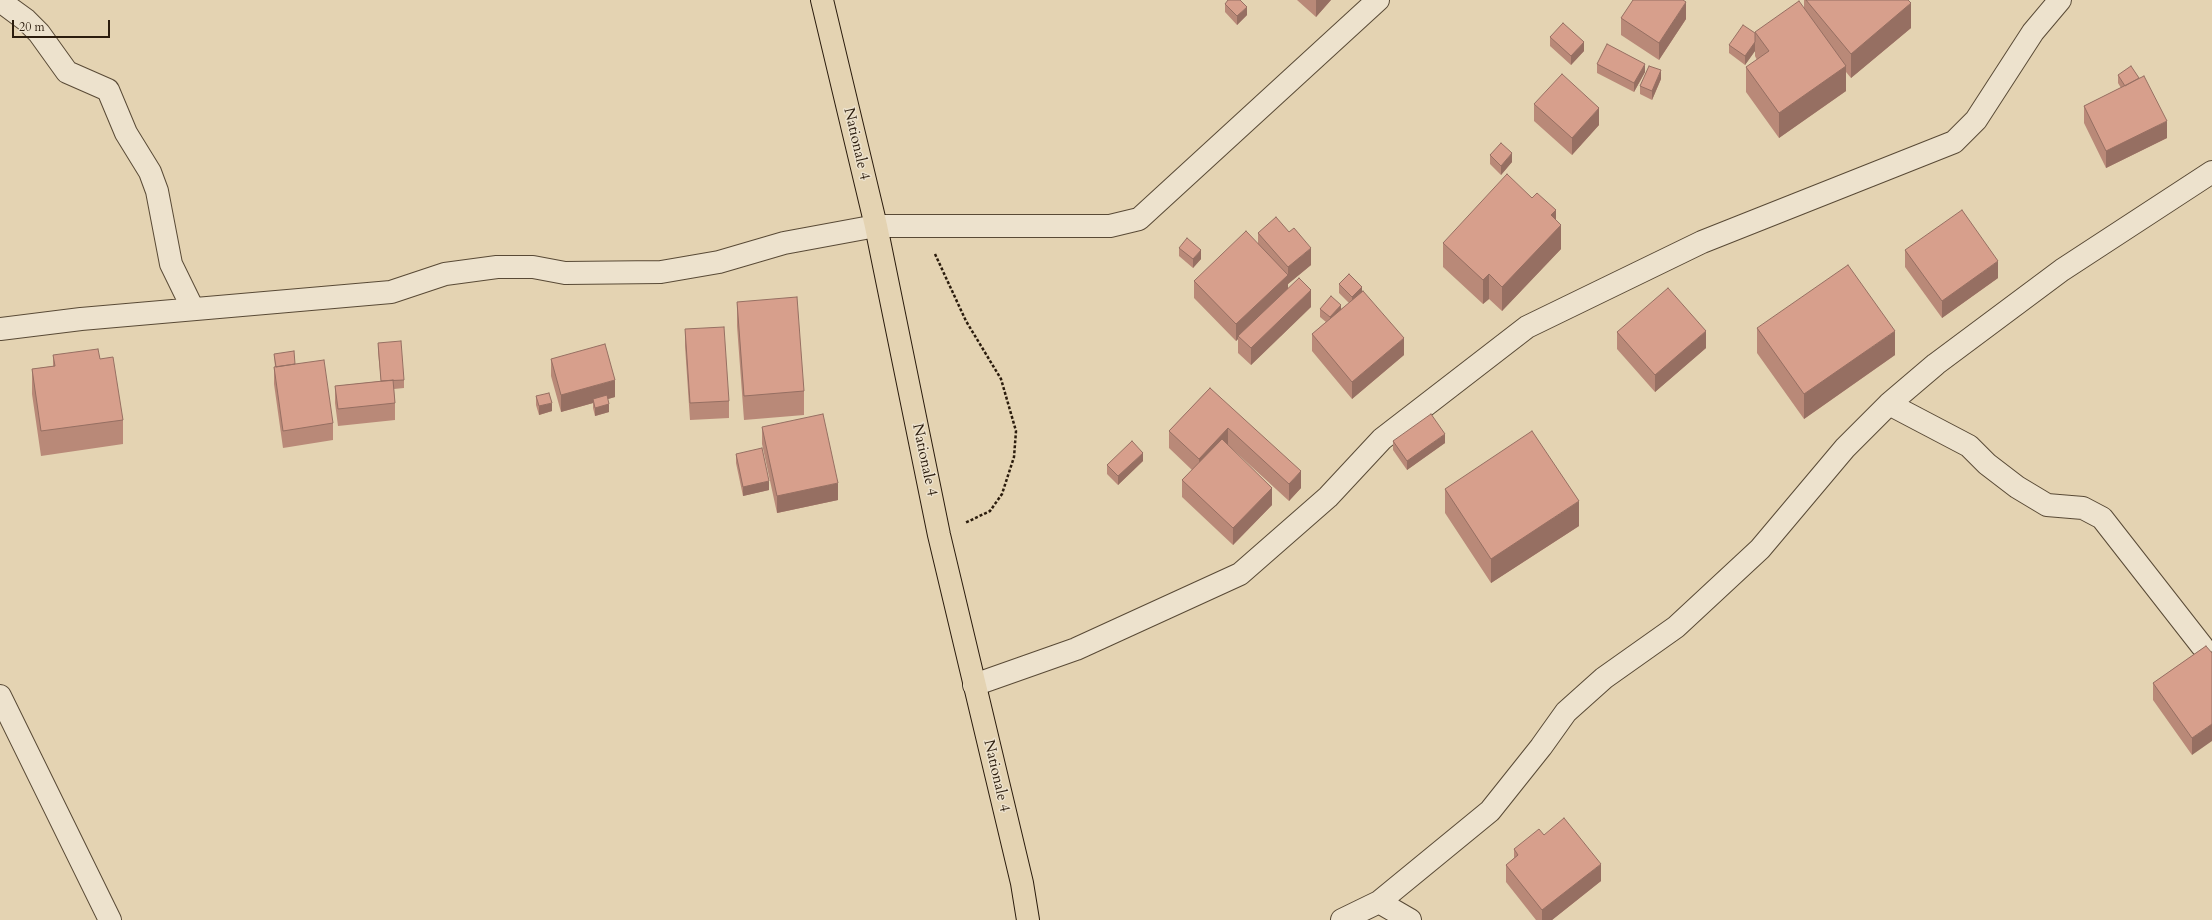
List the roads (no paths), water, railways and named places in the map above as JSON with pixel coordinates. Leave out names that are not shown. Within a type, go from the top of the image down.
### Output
[{"type":"highway","name":"Nationale 4","points":[[822,0],[876,226],[940,535],[974,685],[1022,883],[1028,920]]},
{"type":"street","points":[[0,329],[81,319],[391,292],[445,274],[497,267],[533,267],[565,273],[661,272],[720,262],[784,243],[876,226],[1110,226],[1139,219],[1378,0]]},
{"type":"street","points":[[974,685],[1076,649],[1240,574],[1328,497],[1382,439],[1527,327],[1702,242],[1849,186],[1954,142],[1976,120],[2033,32],[2060,0]]},
{"type":"street","points":[[0,1],[26,20],[39,33],[67,72],[108,90],[126,133],[150,172],[156,191],[171,264],[193,309]]},
{"type":"street","points":[[1342,920],[1379,902],[1490,811],[1540,748],[1566,712],[1604,678],[1676,627],[1760,550],[1845,448],[1889,404],[1936,364],[2062,270],[2212,172]]},
{"type":"street","points":[[1889,404],[1969,446],[1987,464],[2017,487],[2047,505],[2083,508],[2102,518],[2202,646]]},
{"type":"street","points":[[0,696],[110,920]]},
{"type":"street","points":[[1379,902],[1410,920]]}]
